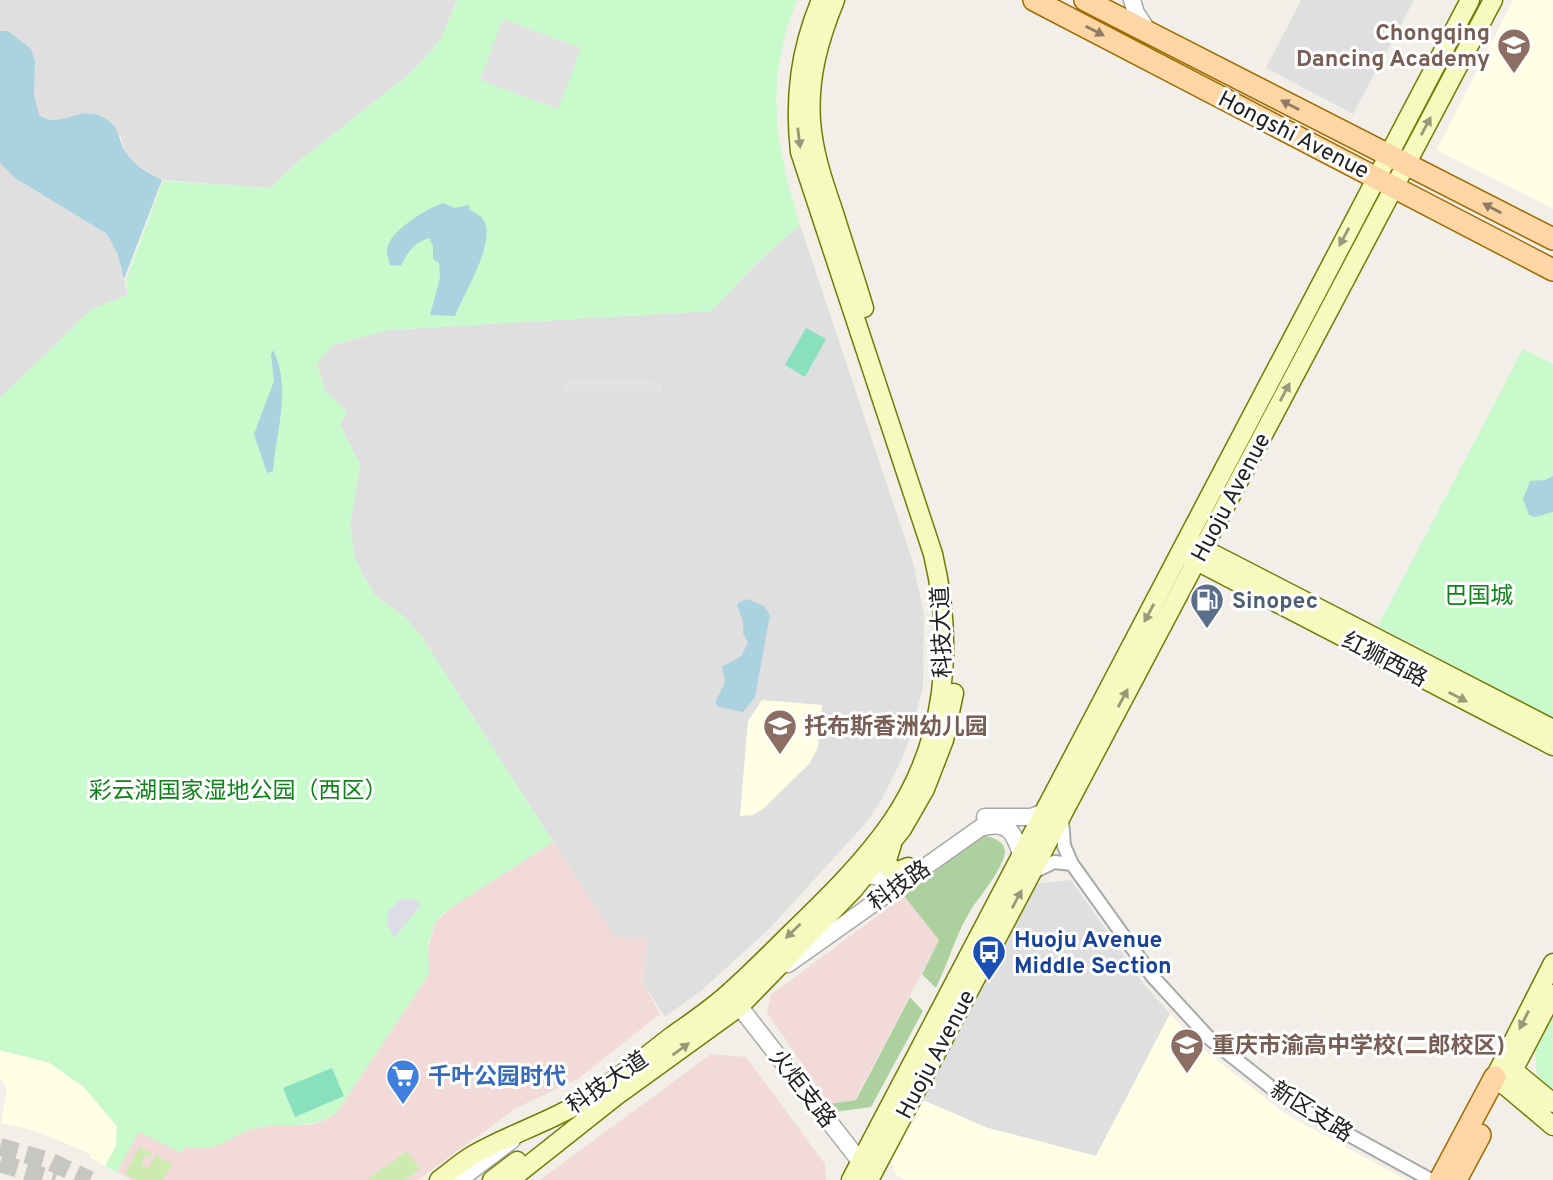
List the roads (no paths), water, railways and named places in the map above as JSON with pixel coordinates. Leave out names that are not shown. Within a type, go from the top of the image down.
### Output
[{"type":"main road","name":"科技大道","points":[[510,1180],[734,1000],[842,882],[891,823],[915,782],[939,712],[946,642],[942,598],[933,554],[800,152],[797,85],[803,52],[821,0]]},
{"type":"main road","name":"科技大道","points":[[439,1180],[475,1154],[590,1097],[768,978],[866,875],[894,839],[925,789],[944,740],[954,688],[956,620],[950,574],[815,150],[811,87],[816,56],[835,0]]},
{"type":"main road","name":"Hongshi Avenue","points":[[1034,0],[1553,270]]},
{"type":"main road","name":"Hongshi Avenue","points":[[1085,0],[1553,239]]},
{"type":"main road","name":"Huoju Avenue","points":[[851,1180],[870,1175],[1031,873],[1054,813],[1397,158],[1470,0]]},
{"type":"main road","name":"Huoju Avenue","points":[[1397,158],[1493,0]]},
{"type":"main road","name":"红狮西路","points":[[1191,550],[1553,729]]},
{"type":"main road","name":"红狮西路","points":[[1191,550],[1553,746]]},
{"type":"main road","name":"Huoju Avenue","points":[[870,1175],[1022,857],[1054,813]]},
{"type":"main road","points":[[894,839],[888,853],[888,865],[894,871],[908,867]]},
{"type":"main road","points":[[1456,1180],[1553,963]]},
{"type":"main road","points":[[1440,1180],[1553,994]]},
{"type":"main road","points":[[1504,1073],[1553,1103]]},
{"type":"main road","points":[[1504,1073],[1553,1126]]},
{"type":"main road","points":[[492,1180],[528,1153],[616,1096]]},
{"type":"street","points":[[1132,0],[1136,13],[1149,33]]},
{"type":"street","name":"科技路","points":[[842,882],[866,875],[893,876],[970,823],[980,819],[1000,816],[1031,817],[1054,813]]},
{"type":"street","name":"新区支路","points":[[1054,813],[1072,864],[1153,977],[1210,1039],[1291,1103],[1431,1180]]},
{"type":"street","name":"科技路","points":[[768,978],[981,828],[991,825],[1007,828],[1013,834],[1022,857]]},
{"type":"street","points":[[1031,873],[1054,862],[1072,864]]},
{"type":"street","name":"火炬支路","points":[[734,1000],[870,1175]]},
{"type":"street","points":[[459,1180],[522,1133]]},
{"type":"street","points":[[473,1180],[528,1153]]},
{"type":"water","points":[[0,31],[8,31],[31,49],[35,61],[34,95],[39,115],[54,120],[83,114],[100,116],[115,128],[130,158],[162,180],[124,279],[118,255],[107,234],[15,178],[0,163]]},
{"type":"water","points":[[444,203],[454,208],[469,205],[470,210],[483,219],[486,228],[486,240],[478,268],[455,316],[430,315],[440,278],[439,263],[433,259],[433,246],[429,238],[412,249],[401,266],[390,265],[387,254],[389,243],[405,225]]},
{"type":"water","points":[[273,350],[279,364],[282,394],[273,471],[267,473],[254,434],[274,381],[271,355]]},
{"type":"water","points":[[1553,476],[1553,512],[1535,517],[1529,515],[1523,499],[1530,481],[1545,480]]},
{"type":"water","points":[[747,599],[764,606],[770,615],[755,697],[743,712],[719,707],[715,703],[725,682],[722,667],[741,656],[748,643],[737,606]]},
{"type":"tunnel","points":[[0,1147],[49,1161],[90,1180]]},
{"type":"tunnel","points":[[0,1163],[55,1180]]},
{"type":"place","name":"Chongqing Dancing Academy","points":[[1514,75]]},
{"type":"place","name":"Sinopec","points":[[1207,630]]},
{"type":"place","name":"托布斯香洲幼儿园","points":[[780,756]]},
{"type":"place","name":"Huoju Avenue Middle Section","points":[[989,982]]},
{"type":"place","name":"重庆市渝高中学校(二郎校区)","points":[[1187,1075]]},
{"type":"place","name":"千叶公园时代","points":[[403,1106]]},
{"type":"park label","name":"巴国城","points":[[1479,595]]},
{"type":"park label","name":"彩云湖国家湿地公园（西区）","points":[[238,790]]}]
